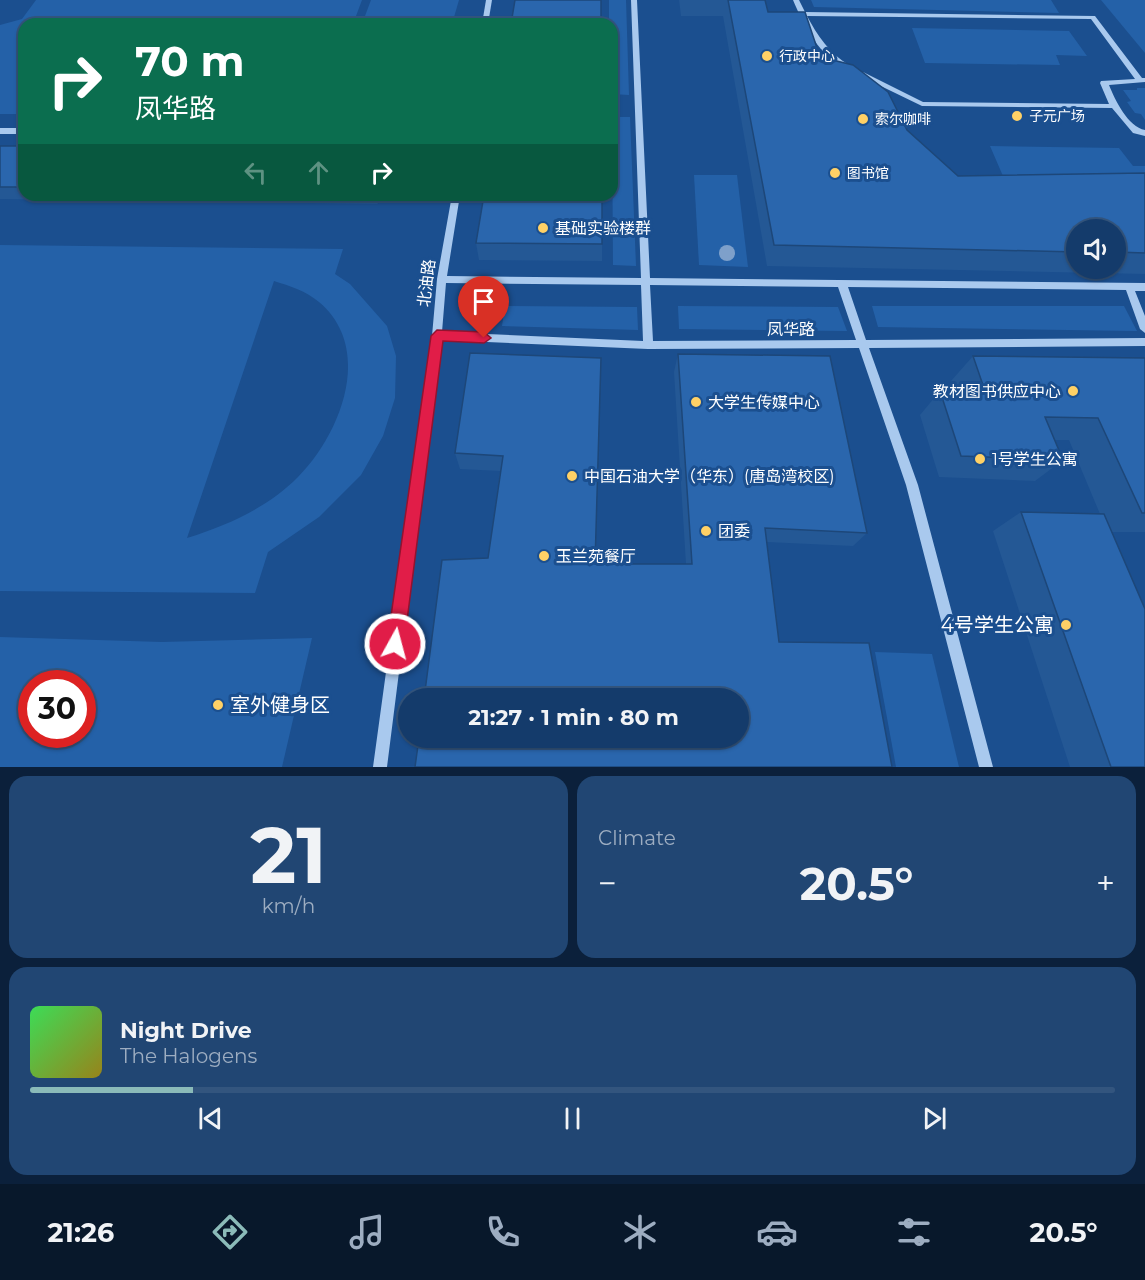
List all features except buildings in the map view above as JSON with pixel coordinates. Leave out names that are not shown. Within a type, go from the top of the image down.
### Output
[{"type":"street","points":[[486,18],[489,0]]},
{"type":"street","points":[[634,0],[648,345]]},
{"type":"street","points":[[796,0],[801,14],[835,62],[922,104],[1114,106]]},
{"type":"street","points":[[801,14],[1093,17],[1142,80]]},
{"type":"street","points":[[1142,80],[1104,83],[1114,106],[1136,131],[1145,133]]},
{"type":"street","points":[[0,131],[18,131]]},
{"type":"street","name":"北油路","points":[[380,767],[437,336],[442,279],[455,201]]},
{"type":"street","points":[[442,279],[1145,287]]},
{"type":"street","points":[[842,284],[912,485],[986,767]]},
{"type":"street","points":[[1129,287],[1145,329]]},
{"type":"street","name":"凤华路","points":[[437,336],[648,345],[1145,342]]},
{"type":"shaded area","points":[[36,0],[362,0],[355,18],[23,18]]},
{"type":"shaded area","points":[[371,0],[459,0],[454,18],[364,18]]},
{"type":"shaded area","points":[[609,0],[626,0],[629,95],[618,94],[618,18],[609,18]]},
{"type":"shaded area","points":[[811,0],[1051,0],[1059,13],[814,7]]},
{"type":"shaded area","points":[[1101,0],[1145,0],[1145,53]]},
{"type":"shaded area","points":[[18,20],[18,114],[0,114],[0,25]]},
{"type":"shaded area","points":[[912,28],[1069,31],[1087,56],[1056,55],[1060,65],[925,63]]},
{"type":"shaded area","points":[[1137,88],[1145,88],[1145,120],[1141,114],[1135,113],[1127,102],[1131,101],[1123,90],[1137,90]]},
{"type":"shaded area","points":[[618,117],[630,117],[636,266],[613,265],[613,201],[618,201]]},
{"type":"shaded area","points":[[990,146],[1119,148],[1133,166],[1145,166],[1145,188],[1006,183]]},
{"type":"shaded area","points":[[694,175],[737,175],[748,267],[699,265]]},
{"type":"shaded area","points":[[0,245],[343,249],[335,274],[350,284],[387,326],[396,356],[395,398],[383,436],[361,475],[319,517],[268,552],[255,593],[0,591]],"holes":[[[274,281],[298,289],[314,298],[336,321],[345,343],[348,367],[345,391],[338,416],[327,439],[313,459],[286,488],[246,514],[187,538]]]},
{"type":"shaded area","points":[[505,306],[637,307],[638,330],[502,326]]},
{"type":"shaded area","points":[[678,306],[838,307],[847,331],[679,329]]},
{"type":"shaded area","points":[[872,306],[1124,306],[1137,331],[878,327]]},
{"type":"shaded area","name":"室外健身区","points":[[0,637],[162,642],[312,638],[282,767],[0,767]]},
{"type":"shaded area","points":[[875,652],[932,654],[959,767],[896,767]]},
{"type":"place","name":"行政中心","points":[[767,56]]},
{"type":"place","name":"子元广场","points":[[1017,116]]},
{"type":"place","name":"索尔咖啡","points":[[863,119]]},
{"type":"place","name":"图书馆","points":[[835,173]]},
{"type":"place","name":"基础实验楼群","points":[[543,228]]},
{"type":"place","name":"教材图书供应中心","points":[[1073,391]]},
{"type":"place","name":"大学生传媒中心","points":[[696,402]]},
{"type":"place","name":"1号学生公寓","points":[[980,459]]},
{"type":"place","name":"中国石油大学（华东）(唐岛湾校区)","points":[[572,476]]},
{"type":"place","name":"团委","points":[[706,531]]},
{"type":"place","name":"玉兰苑餐厅","points":[[544,556]]},
{"type":"place","name":"4号学生公寓","points":[[1066,625]]},
{"type":"place","name":"室外健身区","points":[[218,705]]},
{"type":"route","points":[[395,644],[437,336],[484,338]]}]
